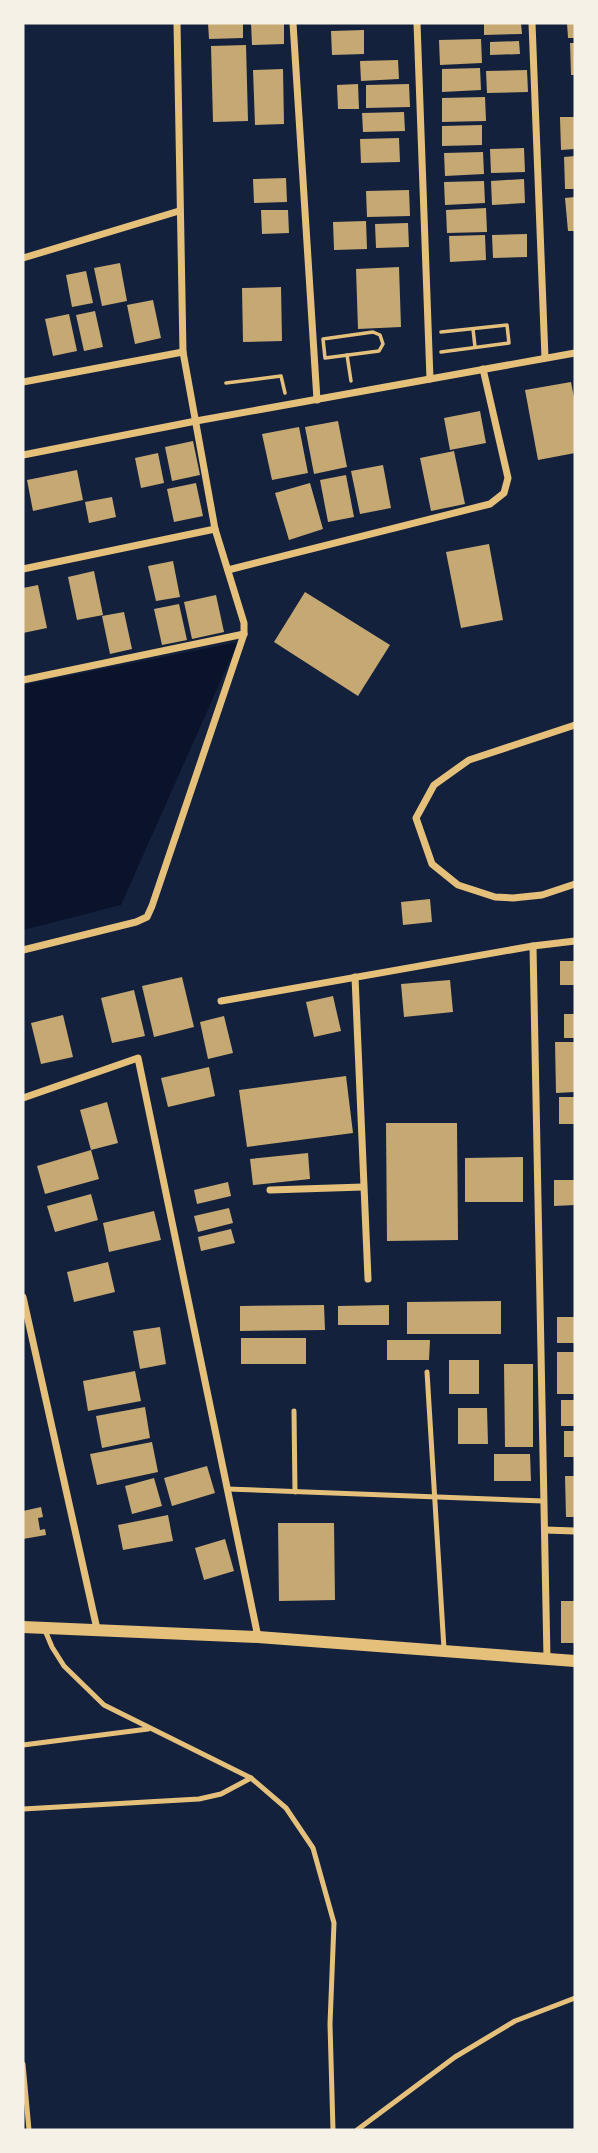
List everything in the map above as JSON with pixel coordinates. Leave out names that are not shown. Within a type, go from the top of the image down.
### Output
[{"type":"street","points":[[23,950],[136,922],[147,916],[244,634],[244,623],[215,529],[183,352],[177,23]]},
{"type":"street","points":[[293,23],[317,400]]},
{"type":"street","points":[[417,23],[430,379]]},
{"type":"street","points":[[531,23],[545,358]]},
{"type":"street","points":[[23,258],[179,211]]},
{"type":"street","points":[[23,382],[183,352]]},
{"type":"street","points":[[23,455],[575,353]]},
{"type":"street","points":[[228,570],[490,504],[504,493],[508,478],[483,369]]},
{"type":"street","points":[[23,569],[215,529]]},
{"type":"street","points":[[23,680],[244,634]]},
{"type":"street","points":[[575,725],[469,760],[434,785],[416,818],[432,864],[458,885],[495,897],[513,898],[542,895],[575,884]]},
{"type":"street","points":[[221,1000],[575,941]]},
{"type":"street","points":[[533,946],[547,1658]]},
{"type":"street","points":[[355,977],[369,1279]]},
{"type":"street","points":[[23,1098],[138,1058],[258,1637]]},
{"type":"street","points":[[270,1190],[363,1187]]},
{"type":"street","points":[[23,1297],[97,1629]]},
{"type":"street","points":[[545,1530],[575,1531]]},
{"type":"street","points":[[23,1627],[258,1637],[575,1661]]},
{"type":"lane","points":[[427,1373],[444,1651]]},
{"type":"lane","points":[[294,1411],[295,1492]]},
{"type":"lane","points":[[227,1489],[544,1501]]},
{"type":"lane","points":[[44,1628],[64,1666],[104,1705],[251,1778],[286,1808],[313,1848],[334,1923],[330,2024],[333,2130]]},
{"type":"lane","points":[[23,1745],[150,1728]]},
{"type":"lane","points":[[23,1809],[199,1798],[221,1794],[251,1778]]},
{"type":"lane","points":[[357,2130],[455,2057],[515,2021],[575,1998]]},
{"type":"lane","points":[[23,2064],[29,2130]]},
{"type":"path","points":[[428,334],[507,325],[509,343],[429,354]]},
{"type":"path","points":[[473,328],[475,348]]},
{"type":"path","points":[[373,332],[380,335],[383,344],[379,351],[347,355],[325,358],[323,339],[373,332]]},
{"type":"path","points":[[347,355],[352,393]]},
{"type":"path","points":[[226,383],[281,376],[287,405]]},
{"type":"water","points":[[238,642],[121,905],[23,930],[23,685]]},
{"type":"building","points":[[208,23],[243,23],[243,38],[209,39]]},
{"type":"building","points":[[251,23],[284,23],[284,44],[252,45]]},
{"type":"building","points":[[484,23],[521,23],[522,34],[484,35]]},
{"type":"building","points":[[567,23],[575,23],[575,38],[568,38]]},
{"type":"building","points":[[364,30],[364,54],[332,55],[331,31]]},
{"type":"building","points":[[481,39],[482,63],[440,65],[439,40]]},
{"type":"building","points":[[519,41],[520,54],[490,55],[490,42]]},
{"type":"building","points":[[570,43],[575,43],[575,75],[571,75]]},
{"type":"building","points":[[246,45],[248,121],[213,122],[211,46]]},
{"type":"building","points":[[398,60],[399,79],[361,81],[360,61]]},
{"type":"building","points":[[480,68],[481,90],[442,92],[442,69]]},
{"type":"building","points":[[283,69],[284,124],[255,125],[253,70]]},
{"type":"building","points":[[527,70],[528,92],[487,93],[486,71]]},
{"type":"building","points":[[358,84],[359,109],[338,109],[337,85]]},
{"type":"building","points":[[409,84],[410,107],[366,108],[366,85]]},
{"type":"building","points":[[485,97],[486,121],[442,122],[442,98]]},
{"type":"building","points":[[404,112],[405,131],[363,132],[362,113]]},
{"type":"building","points":[[560,117],[575,117],[575,149],[561,150]]},
{"type":"building","points":[[482,125],[482,145],[442,146],[442,126]]},
{"type":"building","points":[[399,138],[400,162],[361,163],[360,139]]},
{"type":"building","points":[[524,148],[525,172],[491,173],[490,149]]},
{"type":"building","points":[[483,152],[484,174],[445,176],[444,153]]},
{"type":"building","points":[[575,156],[575,189],[565,189],[564,157]]},
{"type":"building","points":[[286,178],[287,202],[254,203],[253,179]]},
{"type":"building","points":[[524,179],[525,203],[492,205],[491,181]]},
{"type":"building","points":[[484,181],[485,203],[445,205],[444,182]]},
{"type":"building","points":[[409,190],[410,216],[367,217],[366,191]]},
{"type":"building","points":[[575,197],[575,231],[568,231],[565,198]]},
{"type":"building","points":[[486,208],[487,232],[447,233],[446,210]]},
{"type":"building","points":[[261,210],[288,210],[289,233],[262,234]]},
{"type":"building","points":[[366,221],[367,249],[334,250],[333,222]]},
{"type":"building","points":[[408,223],[409,247],[376,248],[375,224]]},
{"type":"building","points":[[527,234],[527,257],[493,258],[492,235]]},
{"type":"building","points":[[485,235],[486,260],[450,262],[449,236]]},
{"type":"building","points":[[120,263],[127,301],[102,306],[94,268]]},
{"type":"building","points":[[399,267],[401,327],[358,329],[356,269]]},
{"type":"building","points":[[86,271],[93,303],[72,307],[66,275]]},
{"type":"building","points":[[281,287],[282,341],[243,342],[242,288]]},
{"type":"building","points":[[153,300],[161,338],[135,344],[127,305]]},
{"type":"building","points":[[95,311],[103,347],[84,351],[76,315]]},
{"type":"building","points":[[69,314],[77,351],[53,356],[45,319]]},
{"type":"building","points":[[571,382],[575,403],[575,453],[538,460],[525,390]]},
{"type":"building","points":[[480,411],[486,443],[450,450],[444,418]]},
{"type":"building","points":[[338,421],[347,467],[314,474],[305,427]]},
{"type":"building","points":[[299,427],[308,473],[272,480],[262,434]]},
{"type":"building","points":[[193,441],[200,475],[172,481],[165,447]]},
{"type":"building","points":[[454,451],[465,504],[431,511],[420,458]]},
{"type":"building","points":[[158,453],[164,483],[141,488],[135,458]]},
{"type":"building","points":[[383,465],[391,508],[360,514],[351,471]]},
{"type":"building","points":[[77,470],[83,500],[33,511],[27,480]]},
{"type":"building","points":[[346,475],[354,517],[328,522],[320,480]]},
{"type":"building","points":[[196,483],[203,516],[174,522],[167,489]]},
{"type":"building","points":[[310,483],[323,529],[289,540],[275,493]]},
{"type":"building","points":[[112,497],[116,517],[89,523],[85,502]]},
{"type":"building","points":[[489,544],[503,620],[461,628],[446,552]]},
{"type":"building","points":[[173,561],[180,597],[156,601],[148,566]]},
{"type":"building","points":[[94,571],[103,615],[77,620],[68,577]]},
{"type":"building","points":[[38,585],[47,628],[23,633],[23,588]]},
{"type":"building","points":[[305,592],[390,645],[358,696],[274,642]]},
{"type":"building","points":[[216,595],[224,632],[192,639],[184,602]]},
{"type":"building","points":[[179,604],[187,640],[162,645],[154,609]]},
{"type":"building","points":[[124,612],[132,649],[110,654],[102,616]]},
{"type":"building","points":[[430,899],[432,922],[403,925],[401,902]]},
{"type":"building","points":[[560,961],[575,961],[575,985],[560,985]]},
{"type":"building","points":[[182,977],[194,1027],[154,1037],[142,986]]},
{"type":"building","points":[[450,980],[453,1012],[404,1017],[401,984]]},
{"type":"building","points":[[134,990],[145,1036],[112,1043],[101,998]]},
{"type":"building","points":[[333,996],[341,1031],[314,1037],[306,1002]]},
{"type":"building","points":[[564,1014],[575,1014],[575,1038],[564,1038]]},
{"type":"building","points":[[63,1015],[73,1057],[41,1064],[31,1023]]},
{"type":"building","points":[[224,1016],[233,1053],[208,1059],[200,1022]]},
{"type":"building","points":[[555,1042],[575,1042],[575,1092],[556,1093]]},
{"type":"building","points":[[209,1067],[215,1096],[168,1107],[161,1078]]},
{"type":"building","points":[[346,1076],[353,1133],[247,1147],[239,1090]]},
{"type":"building","points":[[559,1097],[575,1097],[575,1124],[559,1124]]},
{"type":"building","points":[[107,1102],[118,1143],[91,1150],[80,1110]]},
{"type":"building","points":[[386,1123],[457,1123],[458,1240],[387,1241]]},
{"type":"building","points":[[91,1150],[99,1179],[45,1194],[37,1166]]},
{"type":"building","points":[[308,1153],[310,1179],[253,1185],[250,1159]]},
{"type":"building","points":[[523,1157],[523,1202],[465,1202],[465,1158]]},
{"type":"building","points":[[554,1180],[575,1180],[575,1205],[554,1206]]},
{"type":"building","points":[[228,1182],[231,1196],[197,1204],[194,1190]]},
{"type":"building","points":[[91,1194],[98,1220],[55,1232],[47,1206]]},
{"type":"building","points":[[229,1208],[233,1223],[198,1232],[194,1216]]},
{"type":"building","points":[[154,1211],[161,1240],[109,1252],[103,1223]]},
{"type":"building","points":[[231,1229],[235,1243],[201,1251],[198,1237]]},
{"type":"building","points":[[108,1262],[115,1292],[74,1302],[67,1272]]},
{"type":"building","points":[[501,1301],[501,1334],[407,1334],[407,1302]]},
{"type":"building","points":[[324,1305],[325,1330],[240,1331],[240,1306]]},
{"type":"building","points":[[389,1305],[389,1325],[338,1325],[338,1306]]},
{"type":"building","points":[[557,1317],[575,1317],[575,1343],[557,1343]]},
{"type":"building","points":[[160,1327],[166,1364],[140,1369],[133,1331]]},
{"type":"building","points":[[241,1338],[306,1338],[306,1364],[241,1364]]},
{"type":"building","points":[[387,1340],[430,1340],[429,1360],[387,1360]]},
{"type":"building","points":[[557,1352],[575,1352],[575,1394],[557,1394]]},
{"type":"building","points":[[449,1360],[479,1360],[479,1394],[449,1394]]},
{"type":"building","points":[[504,1364],[533,1364],[533,1447],[505,1447]]},
{"type":"building","points":[[135,1371],[141,1401],[88,1411],[83,1381]]},
{"type":"building","points":[[561,1400],[575,1400],[575,1426],[561,1426]]},
{"type":"building","points":[[145,1407],[150,1438],[102,1448],[96,1416]]},
{"type":"building","points":[[458,1408],[487,1408],[488,1444],[458,1444]]},
{"type":"building","points":[[564,1431],[575,1431],[575,1457],[564,1457]]},
{"type":"building","points":[[152,1442],[158,1472],[97,1485],[90,1454]]},
{"type":"building","points":[[494,1454],[530,1454],[531,1481],[494,1481]]},
{"type":"building","points":[[207,1466],[215,1493],[172,1506],[164,1478]]},
{"type":"building","points":[[565,1476],[575,1476],[575,1517],[566,1517]]},
{"type":"building","points":[[154,1478],[162,1506],[132,1514],[125,1486]]},
{"type":"building","points":[[41,1507],[43,1517],[38,1518],[40,1530],[45,1529],[46,1535],[23,1539],[23,1511]]},
{"type":"building","points":[[168,1515],[173,1541],[123,1550],[118,1525]]},
{"type":"building","points":[[278,1523],[334,1523],[335,1600],[279,1601]]},
{"type":"building","points":[[225,1539],[234,1571],[204,1580],[195,1548]]},
{"type":"building","points":[[561,1601],[575,1601],[575,1643],[561,1643]]}]
